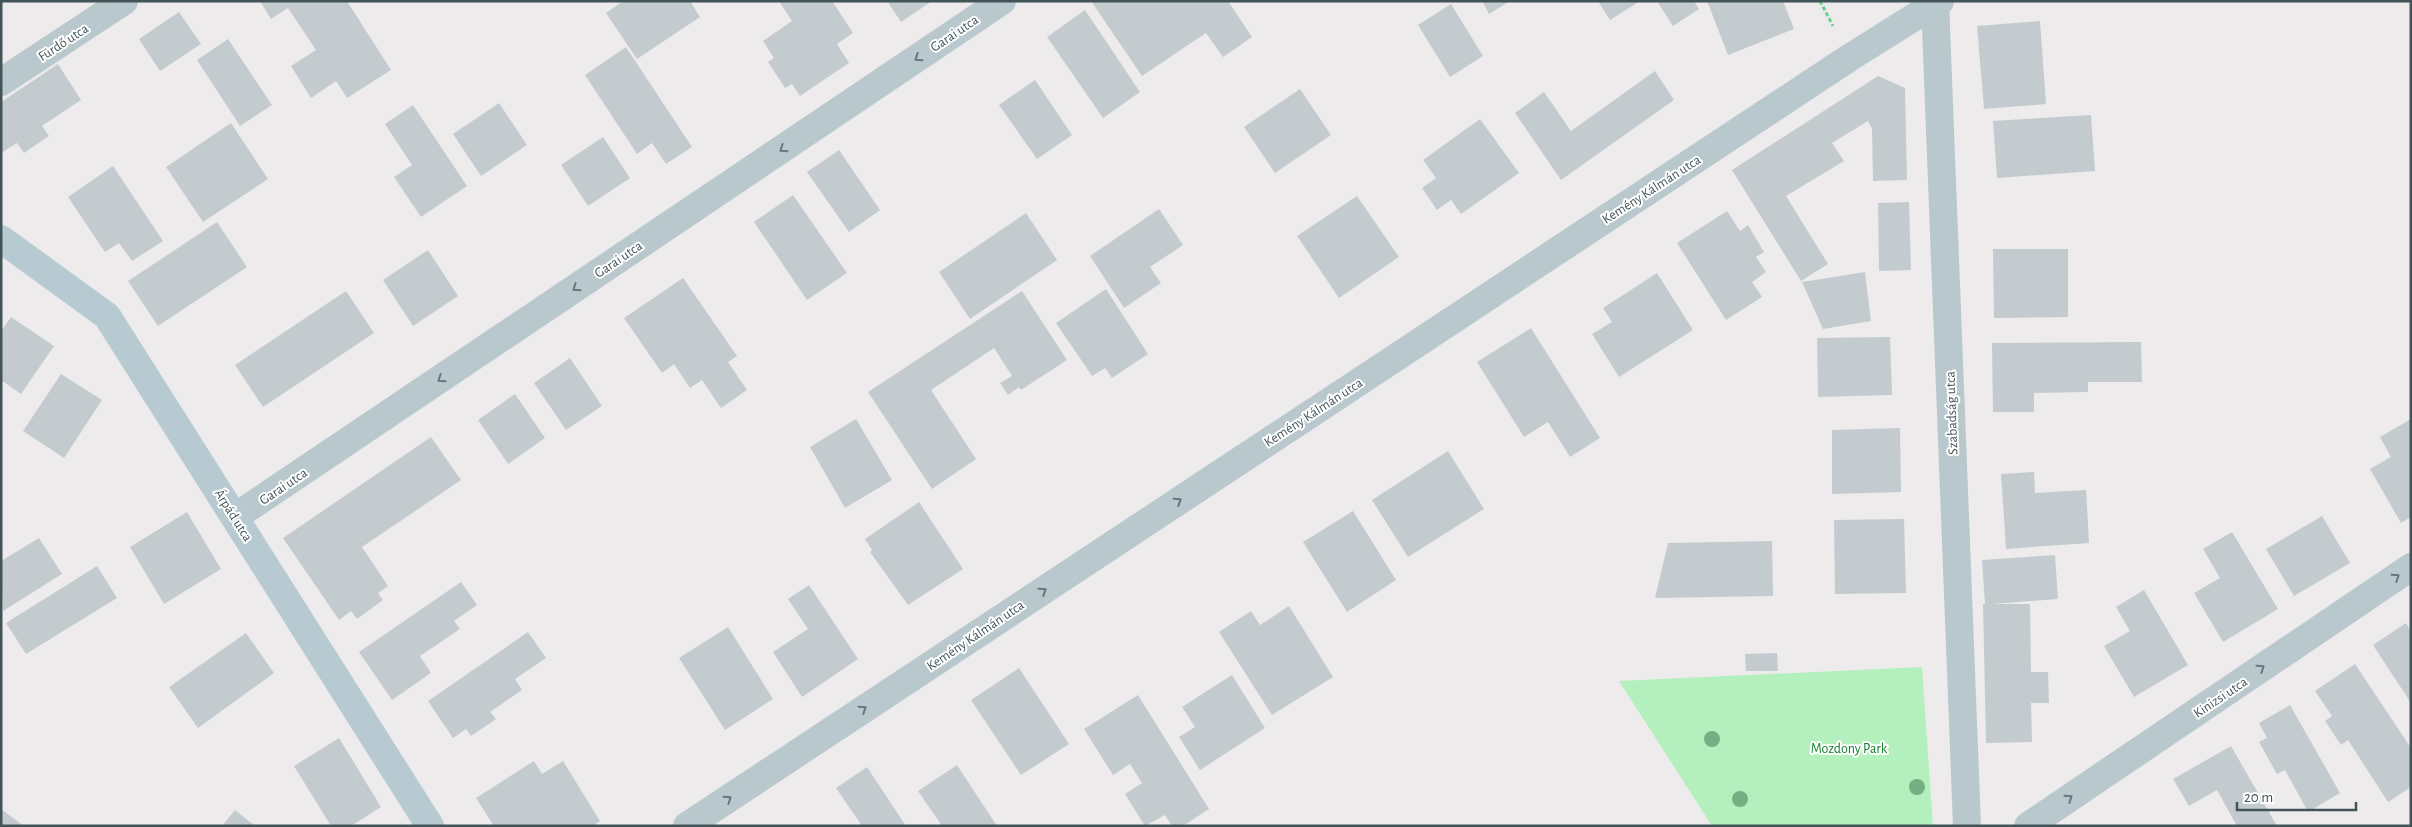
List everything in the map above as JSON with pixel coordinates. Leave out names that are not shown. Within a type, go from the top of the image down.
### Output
[{"type":"street","name":"Fürdő utca","points":[[1,82],[124,1]]},
{"type":"street","name":"Garai utca","points":[[235,518],[1002,1]]},
{"type":"street","name":"Kemény Kálmán utca","points":[[687,826],[1849,58],[1937,2]]},
{"type":"street","name":"Szabadság utca","points":[[1937,2],[1967,826]]},
{"type":"street","name":"Árpád utca","points":[[1,239],[107,316],[430,826]]},
{"type":"street","name":"Kinizsi utca","points":[[2028,826],[2411,567]]},
{"type":"green space","name":"Mozdony Park","points":[[1922,667],[1933,826],[1712,826],[1619,681]]},
{"type":"building","points":[[260,1],[347,1],[391,70],[347,98],[336,81],[311,98],[291,66],[316,50],[288,8],[271,19]]},
{"type":"building","points":[[623,1],[690,1],[700,17],[637,59],[606,13]]},
{"type":"building","points":[[779,1],[832,1],[853,33],[837,44],[849,63],[800,96],[792,84],[785,88],[768,62],[774,58],[763,41],[792,21]]},
{"type":"building","points":[[887,1],[932,1],[901,22]]},
{"type":"building","points":[[1091,1],[1228,1],[1252,37],[1223,57],[1206,33],[1142,76]]},
{"type":"building","points":[[1482,1],[1510,1],[1489,14]]},
{"type":"building","points":[[1598,1],[1640,1],[1610,20]]},
{"type":"building","points":[[1657,1],[1694,1],[1699,9],[1673,26]]},
{"type":"building","points":[[1707,1],[1783,1],[1794,29],[1728,55]]},
{"type":"building","points":[[1451,4],[1483,56],[1450,77],[1418,25]]},
{"type":"building","points":[[1085,10],[1140,92],[1103,118],[1047,37]]},
{"type":"building","points":[[179,12],[201,44],[160,71],[139,39]]},
{"type":"building","points":[[2040,21],[2046,104],[1984,109],[1977,26]]},
{"type":"building","points":[[228,39],[272,105],[240,126],[197,60]]},
{"type":"building","points":[[626,47],[692,147],[666,164],[652,143],[637,154],[585,75]]},
{"type":"building","points":[[58,64],[81,100],[42,126],[49,136],[24,153],[17,143],[1,153],[1,102]]},
{"type":"building","points":[[1655,71],[1674,100],[1561,180],[1515,113],[1544,92],[1571,131]]},
{"type":"building","points":[[1878,76],[1905,88],[1907,180],[1873,181],[1872,129],[1868,121],[1832,143],[1844,161],[1786,196],[1828,264],[1801,281],[1732,170]]},
{"type":"building","points":[[1035,80],[1072,135],[1037,159],[999,105]]},
{"type":"building","points":[[1300,89],[1331,135],[1275,173],[1244,127]]},
{"type":"building","points":[[499,103],[527,145],[481,176],[453,134]]},
{"type":"building","points":[[413,105],[467,186],[421,217],[394,177],[412,165],[385,124]]},
{"type":"building","points":[[2091,115],[2095,171],[1997,178],[1993,121]]},
{"type":"building","points":[[1480,119],[1519,173],[1461,214],[1451,200],[1437,210],[1422,188],[1436,178],[1423,160]]},
{"type":"building","points":[[231,123],[268,179],[203,222],[166,167]]},
{"type":"building","points":[[603,137],[630,178],[588,206],[561,165]]},
{"type":"building","points":[[839,150],[880,210],[849,232],[807,172]]},
{"type":"building","points":[[113,166],[163,241],[132,261],[119,243],[105,252],[68,197]]},
{"type":"building","points":[[793,195],[847,273],[807,300],[754,222]]},
{"type":"building","points":[[1357,196],[1399,257],[1339,298],[1297,236]]},
{"type":"building","points":[[1909,202],[1911,270],[1879,271],[1878,203]]},
{"type":"building","points":[[1159,209],[1183,245],[1150,267],[1161,283],[1124,308],[1090,256]]},
{"type":"building","points":[[1727,211],[1740,231],[1748,225],[1764,252],[1756,257],[1766,272],[1752,282],[1762,297],[1726,320],[1677,243]]},
{"type":"building","points":[[1026,213],[1057,260],[970,319],[939,272]]},
{"type":"building","points":[[217,222],[247,267],[158,326],[128,281]]},
{"type":"building","points":[[1993,249],[2068,249],[2068,317],[1994,318]]},
{"type":"building","points":[[428,250],[458,296],[413,326],[383,280]]},
{"type":"building","points":[[1865,272],[1871,321],[1823,329],[1802,282]]},
{"type":"building","points":[[1657,273],[1693,330],[1619,377],[1592,334],[1612,322],[1603,308]]},
{"type":"building","points":[[683,278],[737,356],[728,362],[747,390],[721,408],[702,380],[690,388],[674,364],[662,373],[624,318]]},
{"type":"building","points":[[1106,289],[1148,354],[1112,378],[1105,368],[1092,376],[1056,323]]},
{"type":"building","points":[[346,291],[374,333],[263,407],[235,365]]},
{"type":"building","points":[[1022,291],[1067,360],[1021,390],[1019,387],[1008,395],[1000,383],[1012,376],[994,348],[931,390],[976,459],[932,489],[868,392]]},
{"type":"building","points":[[11,317],[54,346],[21,394],[1,380],[1,331]]},
{"type":"building","points":[[1531,328],[1600,438],[1570,457],[1548,422],[1524,437],[1477,362]]},
{"type":"building","points":[[1890,337],[1892,395],[1818,397],[1817,338]]},
{"type":"building","points":[[2141,342],[2142,382],[2088,382],[2088,392],[2034,393],[2034,412],[1993,412],[1992,343]]},
{"type":"building","points":[[570,358],[602,406],[566,430],[534,383]]},
{"type":"building","points":[[61,374],[102,400],[64,458],[23,431]]},
{"type":"building","points":[[515,394],[545,438],[508,464],[478,420]]},
{"type":"building","points":[[856,419],[892,480],[845,508],[810,447]]},
{"type":"building","points":[[2411,419],[2411,517],[2401,523],[2370,469],[2391,457],[2380,437]]},
{"type":"building","points":[[1900,428],[1901,492],[1832,494],[1832,430]]},
{"type":"building","points":[[431,437],[461,480],[362,547],[388,586],[378,593],[383,600],[357,619],[351,611],[339,620],[283,538]]},
{"type":"building","points":[[1448,451],[1484,509],[1408,557],[1372,500]]},
{"type":"building","points":[[2034,472],[2035,493],[2086,490],[2089,543],[2006,549],[2001,474]]},
{"type":"building","points":[[919,502],[963,569],[908,605],[870,552],[872,550],[865,539]]},
{"type":"building","points":[[1353,511],[1396,580],[1347,612],[1303,542]]},
{"type":"building","points":[[187,512],[221,569],[164,604],[130,547]]},
{"type":"building","points":[[2322,516],[2350,563],[2294,596],[2266,549]]},
{"type":"building","points":[[1904,519],[1906,593],[1835,594],[1834,520]]},
{"type":"building","points":[[2232,532],[2278,609],[2223,642],[2194,593],[2220,578],[2203,549]]},
{"type":"building","points":[[39,538],[62,574],[3,611],[1,561]]},
{"type":"building","points":[[1772,541],[1773,596],[1655,598],[1668,543]]},
{"type":"building","points":[[2055,555],[2058,599],[1993,604],[2030,604],[2031,672],[2048,672],[2049,703],[2031,703],[2032,742],[1986,743],[1983,604],[1985,604],[1982,560]]},
{"type":"building","points":[[97,566],[117,598],[26,654],[6,623]]},
{"type":"building","points":[[461,582],[477,605],[454,621],[460,629],[420,656],[431,673],[392,700],[359,652]]},
{"type":"building","points":[[809,585],[858,659],[802,697],[773,652],[808,629],[788,599]]},
{"type":"building","points":[[2144,590],[2188,665],[2134,697],[2104,646],[2130,631],[2116,607]]},
{"type":"building","points":[[1289,606],[1333,677],[1272,715],[1219,632],[1251,611],[1260,625]]},
{"type":"building","points":[[2406,623],[2411,631],[2411,703],[2373,645]]},
{"type":"building","points":[[728,627],[773,699],[725,730],[679,658]]},
{"type":"building","points":[[528,632],[546,658],[515,679],[522,690],[490,712],[496,719],[471,736],[466,729],[453,738],[428,701]]},
{"type":"building","points":[[246,633],[274,673],[198,728],[169,687]]},
{"type":"building","points":[[1777,653],[1778,671],[1746,671],[1745,654]]},
{"type":"building","points":[[2355,664],[2411,748],[2411,787],[2388,802],[2348,740],[2341,745],[2325,721],[2332,716],[2315,691]]},
{"type":"building","points":[[1019,668],[1069,744],[1021,775],[971,700]]},
{"type":"building","points":[[1232,675],[1265,728],[1200,770],[1179,737],[1195,727],[1182,707]]},
{"type":"building","points":[[1138,695],[1209,809],[1183,826],[1172,826],[1165,815],[1145,826],[1125,794],[1142,783],[1130,764],[1113,775],[1084,729]]},
{"type":"building","points":[[2290,705],[2340,793],[2308,812],[2285,770],[2277,774],[2259,742],[2267,738],[2259,723]]},
{"type":"building","points":[[339,738],[381,807],[351,826],[331,826],[294,766]]},
{"type":"building","points":[[2231,746],[2277,826],[2237,826],[2217,790],[2189,806],[2173,779]]},
{"type":"building","points":[[534,761],[542,774],[563,761],[600,821],[593,826],[494,826],[476,798]]},
{"type":"building","points":[[957,765],[997,826],[942,826],[918,791]]},
{"type":"building","points":[[867,767],[906,826],[862,826],[836,788]]},
{"type":"building","points":[[1,809],[24,826],[1,826]]},
{"type":"building","points":[[235,810],[255,826],[222,826]]}]
